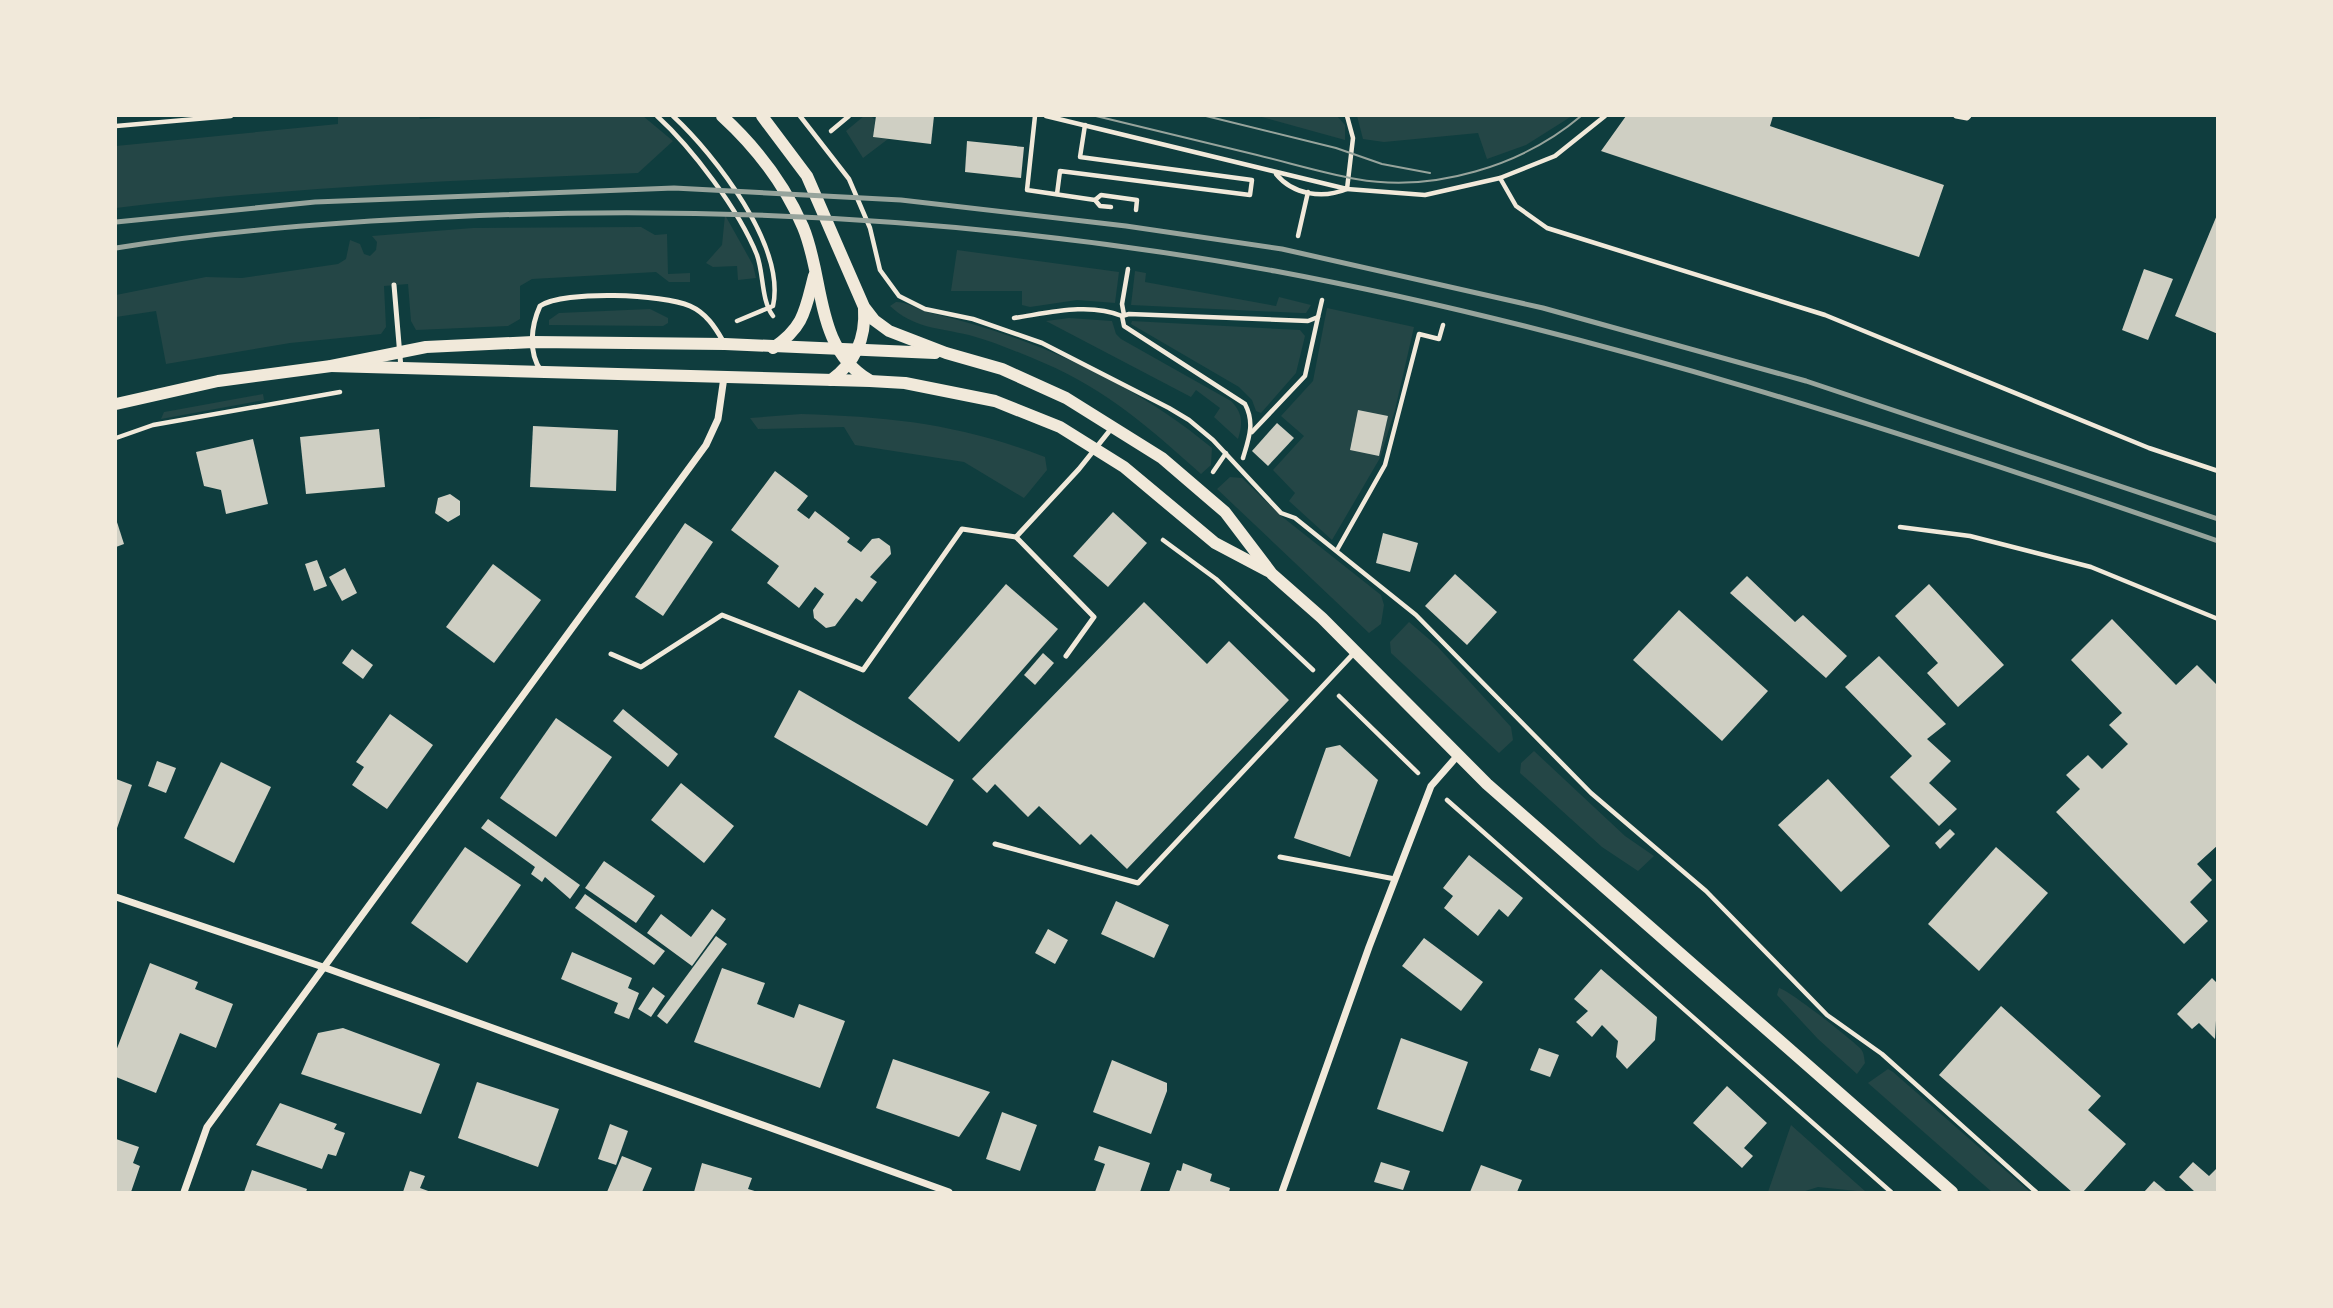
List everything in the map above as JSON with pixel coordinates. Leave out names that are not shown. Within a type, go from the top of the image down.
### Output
[{"type":"street","points":[[722,116],[759,152],[790,201],[804,230],[827,325],[848,364],[870,381]]},
{"type":"street","points":[[762,116],[807,176],[864,307],[874,320],[889,331],[946,354],[1030,380],[1113,426],[1162,458],[1224,512],[1272,574],[1459,753],[1498,794],[1952,1192]]},
{"type":"street","points":[[772,348],[792,335],[801,323],[814,273]]},
{"type":"street","points":[[831,380],[848,364],[858,349],[865,322],[864,307]]},
{"type":"street","points":[[116,404],[218,382],[331,366],[426,348],[533,342],[725,344],[946,354]]},
{"type":"street","points":[[331,366],[870,381],[905,383],[995,401],[1060,427],[1097,447],[1215,543],[1272,574]]},
{"type":"street","points":[[184,1192],[207,1127],[706,445],[718,419],[724,377]]},
{"type":"street","points":[[1282,1192],[1431,786],[1459,753]]},
{"type":"street","points":[[116,897],[323,967],[949,1192]]},
{"type":"lane","points":[[1956,116],[1969,116]]},
{"type":"lane","points":[[394,285],[401,368]]},
{"type":"lane","points":[[541,371],[534,356],[533,342],[536,316],[540,306],[548,301],[651,295],[691,306],[709,320],[725,344]]},
{"type":"lane","points":[[1016,537],[1113,426]]},
{"type":"lane","points":[[611,654],[641,667],[722,615],[863,670],[962,529],[1016,537],[1094,617],[1066,656]]},
{"type":"lane","points":[[995,844],[1138,883],[1354,652]]},
{"type":"lane","points":[[1280,857],[1395,879]]},
{"type":"path","points":[[116,126],[231,116]]},
{"type":"path","points":[[657,116],[691,150],[742,227],[761,267],[766,307],[773,316],[773,306]]},
{"type":"path","points":[[800,116],[849,179],[870,228],[880,270],[899,296],[925,309],[997,327],[1062,352],[1189,420],[1226,453],[1281,513],[1296,517],[1416,615],[1591,793],[1706,891],[1827,1015],[1882,1054],[2036,1192]]},
{"type":"path","points":[[831,131],[849,116]]},
{"type":"path","points":[[1035,116],[1027,190],[1095,200],[1100,206],[1111,207]]},
{"type":"path","points":[[1046,116],[1347,189],[1424,195],[1500,178],[1555,156],[1605,116]]},
{"type":"path","points":[[1347,116],[1351,122],[1353,138],[1347,189]]},
{"type":"path","points":[[1057,194],[1060,171],[1250,195],[1252,180],[1080,157],[1085,125]]},
{"type":"path","points":[[1276,173],[1286,187],[1328,197],[1347,189]]},
{"type":"path","points":[[1500,178],[1516,206],[1547,228],[1825,314],[2149,448],[2217,471]]},
{"type":"path","points":[[1298,236],[1308,192]]},
{"type":"path","points":[[1095,200],[1101,195],[1137,200],[1136,210]]},
{"type":"path","points":[[1128,269],[1122,304],[1124,326],[1245,404],[1250,414],[1251,433],[1243,458]]},
{"type":"path","points":[[1251,433],[1305,376],[1322,300]]},
{"type":"path","points":[[766,307],[780,306]]},
{"type":"path","points":[[1014,318],[1068,310],[1123,315],[1304,321],[1318,317]]},
{"type":"path","points":[[1337,550],[1385,465],[1419,334],[1439,339],[1443,325]]},
{"type":"path","points":[[116,438],[153,425],[353,391]]},
{"type":"path","points":[[1211,475],[1226,453]]},
{"type":"path","points":[[1900,527],[1970,536],[2091,567],[2217,619]]},
{"type":"path","points":[[1163,540],[1216,579],[1431,786],[1891,1192]]},
{"type":"shaded area","points":[[338,116],[419,116],[420,119],[440,116],[643,116],[673,141],[638,173],[311,190],[116,208],[116,146],[338,124]]},
{"type":"shaded area","points":[[864,116],[871,116],[875,120],[873,137],[888,139],[863,158],[846,131]]},
{"type":"shaded area","points":[[1258,116],[1337,116],[1345,125],[1345,140]]},
{"type":"shaded area","points":[[1357,116],[1572,116],[1526,145],[1487,159],[1478,133],[1384,142],[1363,139]]},
{"type":"shaded area","points":[[725,215],[753,265],[756,278],[738,280],[737,266],[713,267],[706,263],[722,245]]},
{"type":"shaded area","points":[[641,227],[655,235],[667,234],[668,274],[690,273],[690,282],[669,282],[656,272],[532,279],[520,286],[520,319],[508,326],[416,330],[411,321],[408,284],[384,286],[386,327],[381,334],[290,343],[166,364],[156,311],[116,317],[116,295],[206,277],[242,278],[338,264],[346,259],[350,240],[360,244],[364,254],[370,256],[376,250],[377,242],[372,236],[473,228]]},
{"type":"shaded area","points":[[957,250],[1119,272],[1115,303],[1077,300],[1030,307],[1022,305],[1022,291],[951,291]]},
{"type":"shaded area","points":[[1135,271],[1146,273],[1145,282],[1276,306],[1279,297],[1311,305],[1306,313],[1300,313],[1131,305]]},
{"type":"shaded area","points":[[896,302],[1006,335],[1079,364],[1115,382],[1149,402],[1212,448],[1211,465],[1201,474],[1127,412],[1067,373],[988,341],[917,323],[890,306]]},
{"type":"shaded area","points":[[1327,308],[1414,327],[1395,410],[1380,458],[1332,540],[1289,501],[1295,493],[1273,470],[1304,436],[1281,416],[1313,381]]},
{"type":"shaded area","points":[[650,309],[668,318],[668,323],[663,326],[549,325],[549,320],[559,313]]},
{"type":"shaded area","points":[[1069,318],[1112,321],[1116,334],[1121,339],[1231,401],[1241,419],[1238,439],[1214,417],[1220,408],[1196,390],[1191,397],[1046,321]]},
{"type":"shaded area","points":[[1132,321],[1300,330],[1305,336],[1296,373],[1261,413],[1256,411],[1252,400],[1239,387],[1131,324]]},
{"type":"shaded area","points":[[263,394],[264,400],[161,419],[164,412]]},
{"type":"shaded area","points":[[801,414],[896,420],[954,430],[1045,457],[1047,470],[1024,498],[964,462],[855,445],[844,427],[758,429],[750,418]]},
{"type":"shaded area","points":[[1230,477],[1242,478],[1280,515],[1381,595],[1384,605],[1381,624],[1369,633],[1217,489]]},
{"type":"shaded area","points":[[1409,622],[1437,646],[1511,727],[1513,740],[1499,753],[1391,653],[1390,642]]},
{"type":"shaded area","points":[[1534,751],[1625,836],[1654,856],[1638,871],[1602,847],[1520,773],[1521,763]]},
{"type":"shaded area","points":[[1779,988],[1807,1006],[1860,1048],[1865,1063],[1857,1074],[1818,1039],[1777,995]]},
{"type":"shaded area","points":[[1888,1069],[2030,1192],[1992,1192],[1868,1083]]},
{"type":"shaded area","points":[[1791,1125],[1866,1192],[1818,1187],[1802,1192],[1768,1192]]},
{"type":"building","points":[[876,116],[934,116],[931,144],[873,137]]},
{"type":"building","points":[[1626,116],[1773,116],[1770,126],[1944,185],[1919,257],[1601,151]]},
{"type":"building","points":[[967,141],[1024,147],[1021,178],[965,172]]},
{"type":"building","points":[[2218,215],[2218,334],[2175,316]]},
{"type":"building","points":[[2144,269],[2173,279],[2148,340],[2122,330]]},
{"type":"building","points":[[1358,410],[1388,416],[1379,456],[1350,450]]},
{"type":"building","points":[[1277,423],[1294,438],[1268,466],[1252,451]]},
{"type":"building","points":[[533,426],[618,430],[616,491],[530,487]]},
{"type":"building","points":[[379,429],[385,487],[306,494],[300,437]]},
{"type":"building","points":[[253,439],[268,504],[226,514],[221,490],[204,486],[196,452]]},
{"type":"building","points":[[775,471],[808,496],[797,510],[809,519],[815,511],[850,538],[847,542],[861,552],[872,539],[879,538],[890,546],[891,554],[870,577],[877,582],[862,602],[856,598],[835,626],[826,628],[814,618],[813,610],[824,594],[815,587],[799,608],[767,583],[779,566],[731,530]]},
{"type":"building","points":[[450,494],[460,501],[460,515],[448,522],[435,513],[438,498]]},
{"type":"building","points":[[1113,512],[1147,543],[1108,587],[1073,556]]},
{"type":"building","points":[[116,519],[124,544],[116,547]]},
{"type":"building","points":[[685,523],[713,542],[663,616],[635,597]]},
{"type":"building","points":[[1383,533],[1418,543],[1410,572],[1376,563]]},
{"type":"building","points":[[317,560],[327,586],[314,591],[305,564]]},
{"type":"building","points":[[493,564],[541,600],[494,663],[446,627]]},
{"type":"building","points":[[345,568],[357,593],[342,601],[329,577]]},
{"type":"building","points":[[1455,574],[1497,612],[1467,645],[1425,606]]},
{"type":"building","points":[[1747,576],[1795,622],[1803,615],[1847,656],[1826,678],[1730,593]]},
{"type":"building","points":[[1006,584],[1058,629],[959,742],[908,698]]},
{"type":"building","points":[[1929,584],[2004,665],[1958,707],[1927,673],[1938,663],[1895,616]]},
{"type":"building","points":[[1144,602],[1207,664],[1229,641],[1289,700],[1127,869],[1091,834],[1080,845],[1039,806],[1028,817],[995,784],[987,793],[972,779]]},
{"type":"building","points":[[1679,610],[1768,691],[1722,741],[1633,660]]},
{"type":"building","points":[[2112,619],[2176,685],[2197,665],[2218,686],[2218,845],[2197,864],[2212,880],[2190,902],[2208,921],[2184,944],[2056,812],[2080,789],[2066,775],[2088,755],[2102,769],[2128,744],[2109,725],[2122,713],[2071,660]]},
{"type":"building","points":[[352,649],[373,665],[363,679],[342,663]]},
{"type":"building","points":[[1043,653],[1054,663],[1035,685],[1024,675]]},
{"type":"building","points":[[1879,656],[1946,724],[1927,739],[1951,761],[1929,783],[1957,809],[1939,826],[1890,777],[1912,756],[1845,687]]},
{"type":"building","points":[[799,690],[954,780],[927,826],[774,737]]},
{"type":"building","points":[[623,709],[678,754],[668,767],[613,721]]},
{"type":"building","points":[[390,714],[433,745],[387,809],[352,785],[364,767],[356,762]]},
{"type":"building","points":[[556,718],[612,757],[556,837],[500,798]]},
{"type":"building","points":[[1340,745],[1378,780],[1350,857],[1294,838],[1326,748]]},
{"type":"building","points":[[157,761],[176,768],[166,793],[148,786]]},
{"type":"building","points":[[221,762],[271,787],[234,863],[184,838]]},
{"type":"building","points":[[116,779],[132,785],[116,831]]},
{"type":"building","points":[[1828,779],[1890,846],[1841,892],[1778,825]]},
{"type":"building","points":[[681,783],[734,826],[704,863],[651,820]]},
{"type":"building","points":[[488,819],[580,885],[570,899],[545,877],[542,882],[531,874],[535,867],[481,828]]},
{"type":"building","points":[[1950,829],[1955,834],[1940,849],[1935,843]]},
{"type":"building","points":[[465,847],[521,885],[467,963],[411,923]]},
{"type":"building","points":[[1996,847],[2048,893],[1979,971],[1928,924]]},
{"type":"building","points":[[1469,855],[1523,898],[1508,917],[1499,909],[1478,936],[1444,908],[1453,896],[1443,888]]},
{"type":"building","points":[[604,861],[655,896],[636,923],[585,888]]},
{"type":"building","points":[[585,894],[665,951],[654,965],[575,908]]},
{"type":"building","points":[[1116,901],[1169,925],[1154,958],[1101,934]]},
{"type":"building","points":[[712,909],[726,919],[692,966],[647,933],[661,914],[691,937]]},
{"type":"building","points":[[1048,929],[1068,940],[1055,964],[1035,953]]},
{"type":"building","points":[[716,936],[727,944],[667,1024],[657,1016]]},
{"type":"building","points":[[1424,938],[1483,982],[1461,1011],[1402,966]]},
{"type":"building","points":[[572,952],[632,978],[628,988],[639,993],[629,1019],[614,1013],[618,1003],[561,979]]},
{"type":"building","points":[[150,963],[198,982],[195,989],[233,1004],[216,1048],[180,1033],[156,1093],[116,1077],[116,1051]]},
{"type":"building","points":[[722,968],[765,983],[757,1004],[794,1018],[799,1004],[845,1021],[820,1088],[694,1042]]},
{"type":"building","points":[[1601,969],[1657,1017],[1655,1040],[1627,1069],[1616,1057],[1618,1041],[1602,1025],[1592,1037],[1576,1022],[1588,1011],[1574,999]]},
{"type":"building","points":[[2212,978],[2218,984],[2215,1039],[2199,1023],[2192,1029],[2177,1014]]},
{"type":"building","points":[[653,987],[665,996],[651,1017],[638,1009]]},
{"type":"building","points":[[2001,1006],[2101,1096],[2088,1110],[2126,1144],[2083,1192],[2072,1192],[1939,1075]]},
{"type":"building","points":[[343,1028],[440,1064],[421,1114],[301,1074],[318,1033]]},
{"type":"building","points":[[1401,1038],[1468,1062],[1443,1132],[1377,1109]]},
{"type":"building","points":[[1539,1048],[1559,1055],[1550,1077],[1530,1070]]},
{"type":"building","points":[[893,1059],[990,1092],[959,1137],[876,1108]]},
{"type":"building","points":[[1112,1060],[1167,1083],[1167,1091],[1151,1134],[1093,1112]]},
{"type":"building","points":[[477,1082],[559,1109],[538,1167],[458,1138]]},
{"type":"building","points":[[1727,1086],[1767,1123],[1744,1148],[1753,1156],[1742,1168],[1693,1123]]},
{"type":"building","points":[[280,1103],[337,1124],[334,1129],[345,1133],[336,1156],[328,1154],[322,1169],[256,1145]]},
{"type":"building","points":[[1002,1112],[1037,1125],[1020,1171],[986,1159]]},
{"type":"building","points":[[610,1124],[628,1131],[616,1165],[598,1159]]},
{"type":"building","points":[[116,1139],[139,1147],[133,1163],[140,1166],[131,1192],[116,1192]]},
{"type":"building","points":[[1099,1146],[1150,1163],[1140,1192],[1095,1192],[1105,1164],[1094,1160]]},
{"type":"building","points":[[622,1156],[652,1168],[642,1192],[607,1192]]},
{"type":"building","points":[[1381,1162],[1410,1171],[1403,1190],[1374,1182]]},
{"type":"building","points":[[2193,1162],[2209,1176],[2218,1167],[2218,1192],[2195,1192],[2179,1177]]},
{"type":"building","points":[[702,1163],[752,1178],[748,1189],[758,1192],[694,1192]]},
{"type":"building","points":[[1183,1163],[1212,1174],[1210,1181],[1230,1188],[1229,1192],[1169,1192],[1177,1170],[1181,1171]]},
{"type":"building","points":[[1481,1165],[1522,1180],[1517,1192],[1470,1192]]},
{"type":"building","points":[[252,1170],[307,1189],[306,1192],[244,1192]]},
{"type":"building","points":[[410,1171],[425,1176],[420,1188],[431,1192],[403,1192]]},
{"type":"building","points":[[2154,1181],[2167,1192],[2144,1192]]},
{"type":"tram line","points":[[1096,116],[1331,174],[1385,182],[1415,182],[1475,172],[1532,149],[1581,116]]},
{"type":"tram line","points":[[1206,116],[1336,148],[1382,164],[1430,173]]},
{"type":"railway","points":[[116,222],[315,202],[674,188],[901,200],[1126,226],[1282,249],[1543,308],[1806,381],[2218,519]]},
{"type":"railway","points":[[116,248],[240,232],[365,221],[656,213],[863,220],[1070,240],[1172,254],[1395,295],[1633,355],[1868,424],[2218,541]]}]
